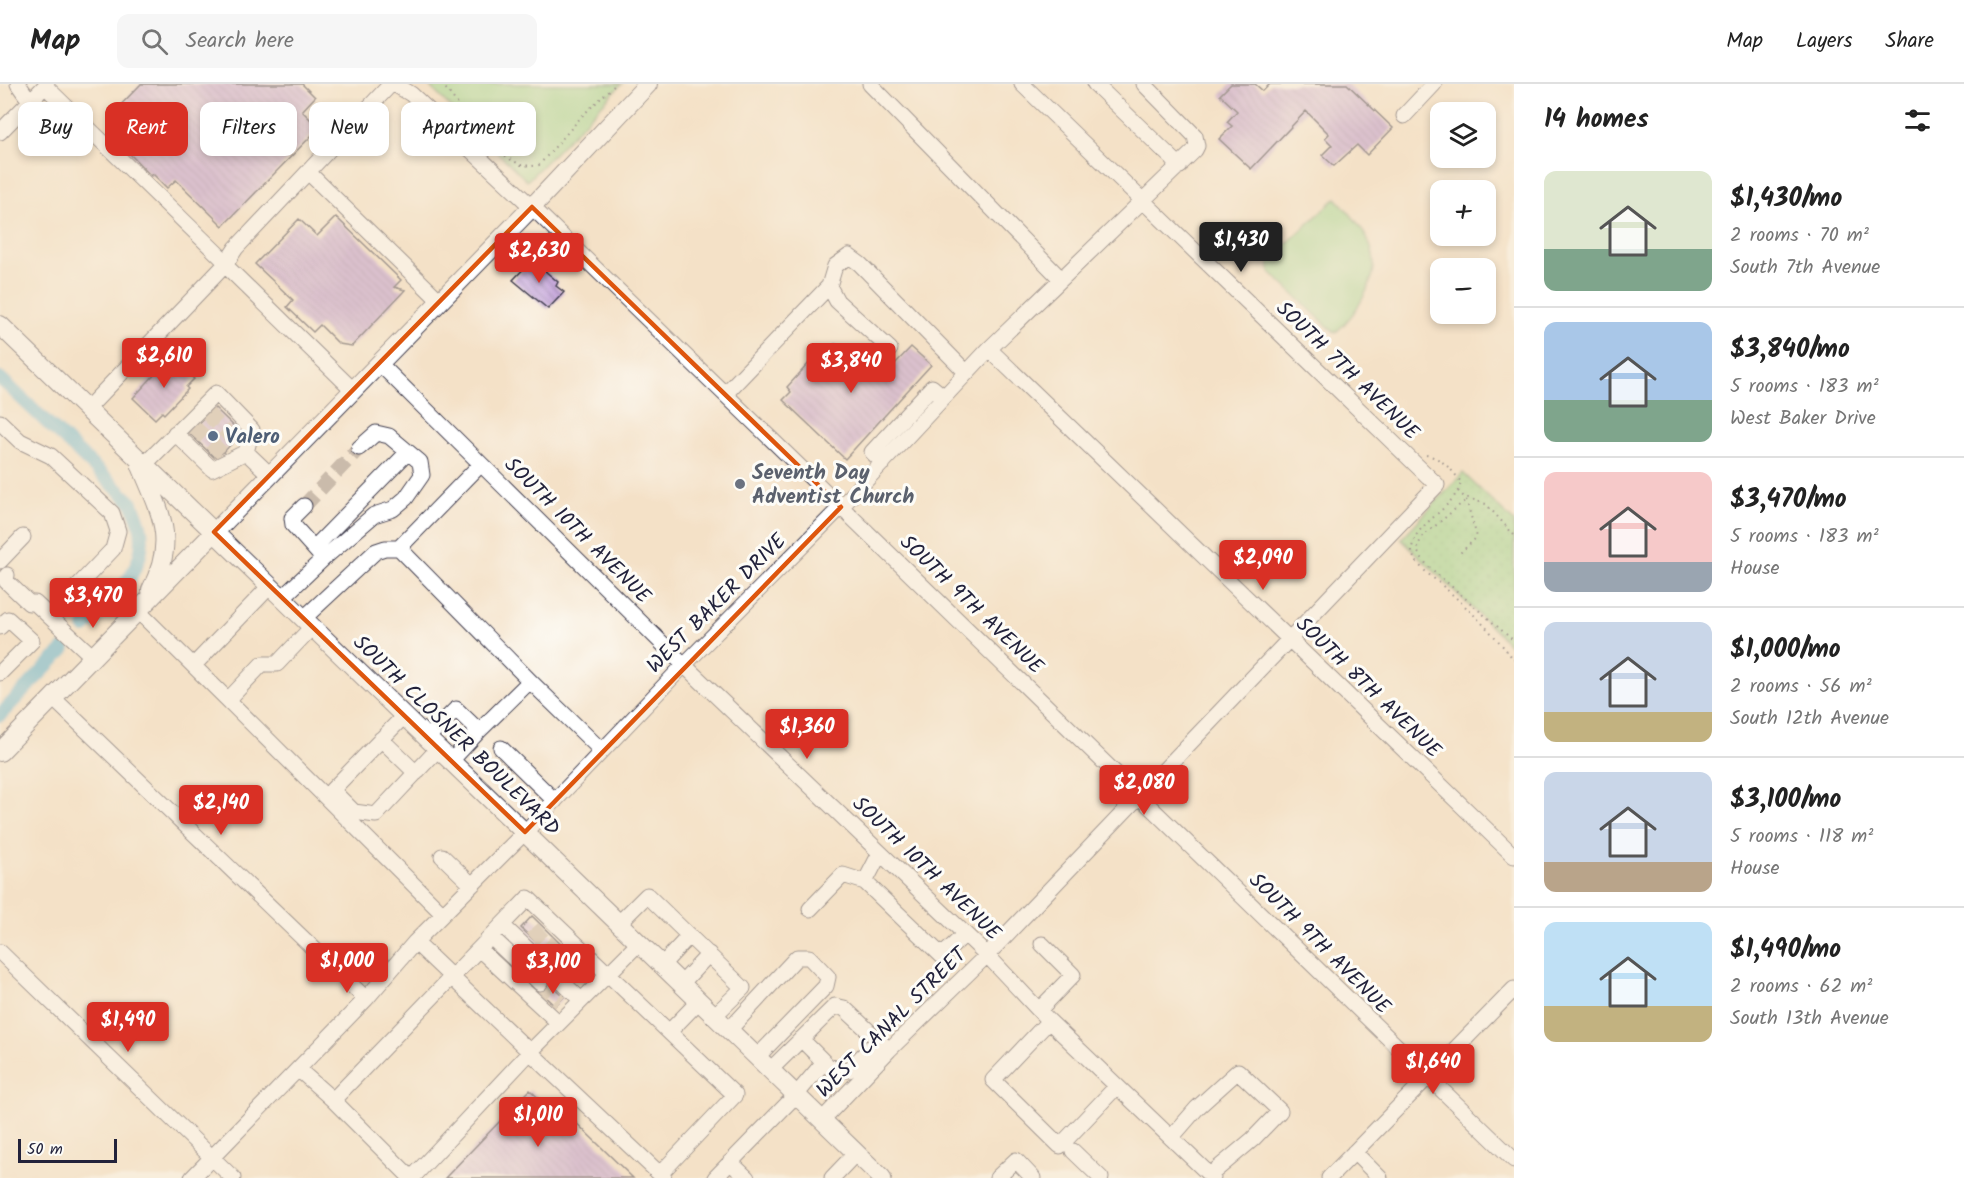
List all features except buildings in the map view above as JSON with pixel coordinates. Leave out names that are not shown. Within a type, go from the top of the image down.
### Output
[{"type":"main road","points":[[0,752],[532,207],[648,84]]},
{"type":"main road","name":"SOUTH CLOSNER BOULEVARD","points":[[0,325],[882,1178]]},
{"type":"main road","points":[[140,607],[156,580],[165,550],[165,529],[141,462]]},
{"type":"street","points":[[18,84],[30,101]]},
{"type":"street","points":[[87,409],[226,264],[236,248],[308,171],[393,84]]},
{"type":"street","name":"SOUTH 9TH AVENUE","points":[[393,84],[411,94],[532,207],[1514,1160]]},
{"type":"street","points":[[870,84],[1060,278]]},
{"type":"street","name":"SOUTH 7TH AVENUE","points":[[1022,84],[1437,485]]},
{"type":"street","points":[[1095,84],[1180,166]]},
{"type":"street","name":"WEST BAKER DRIVE","points":[[192,1178],[366,999],[415,942],[841,507],[989,349],[1194,150],[1197,146],[1195,136],[1143,84]]},
{"type":"street","points":[[1404,116],[1434,84]]},
{"type":"street","points":[[0,132],[46,85],[353,390]]},
{"type":"street","points":[[308,171],[440,301]]},
{"type":"street","points":[[725,394],[829,286],[835,266],[849,256],[860,264],[966,373]]},
{"type":"street","points":[[829,286],[837,300],[890,349]]},
{"type":"street","name":"SOUTH 8TH AVENUE","points":[[989,349],[1514,856]]},
{"type":"street","name":"SOUTH 10TH AVENUE","points":[[380,363],[684,665],[987,955],[1044,1015],[1211,1177]]},
{"type":"street","points":[[141,462],[175,434],[191,424],[205,410],[216,393],[252,430],[241,446],[212,470],[175,434]]},
{"type":"street","points":[[0,422],[20,441],[51,456],[112,513],[118,531],[113,549],[49,616]]},
{"type":"street","points":[[319,553],[374,515],[393,509],[412,493],[422,475],[420,462],[388,436],[376,434],[359,448]]},
{"type":"street","points":[[241,446],[270,475]]},
{"type":"street","points":[[223,454],[241,446]]},
{"type":"street","points":[[194,665],[319,553],[408,452]]},
{"type":"street","points":[[399,548],[481,464]]},
{"type":"street","name":"WEST CANAL STREET","points":[[822,1120],[855,1075],[884,1045],[987,955],[1437,485]]},
{"type":"street","points":[[304,506],[292,518],[293,525],[319,553]]},
{"type":"street","points":[[23,537],[2,569],[6,581],[29,603],[35,603],[92,656]]},
{"type":"street","points":[[228,700],[262,664],[277,664],[308,623],[376,551],[385,548],[399,548],[602,751]]},
{"type":"street","points":[[140,607],[228,700],[443,914]]},
{"type":"street","points":[[0,627],[8,619],[32,641],[0,673]]},
{"type":"street","points":[[439,749],[479,731],[530,681]]},
{"type":"street","points":[[53,698],[366,999]]},
{"type":"street","points":[[404,716],[332,790],[354,812],[376,815],[439,749],[456,709],[479,731]]},
{"type":"street","points":[[381,739],[416,773]]},
{"type":"street","points":[[501,748],[555,801]]},
{"type":"street","points":[[864,882],[880,853]]},
{"type":"street","points":[[442,856],[472,885]]},
{"type":"street","points":[[810,909],[843,875],[864,882],[942,956],[965,934]]},
{"type":"street","points":[[619,923],[647,895],[709,954],[743,988],[714,1016]]},
{"type":"street","points":[[333,1100],[451,977],[528,898],[547,924],[561,938],[607,974],[735,1095],[662,1176],[530,1052],[451,977],[415,942]]},
{"type":"street","points":[[502,925],[529,943],[543,956],[582,1000]]},
{"type":"street","points":[[662,965],[689,936]]},
{"type":"street","points":[[491,937],[540,983]]},
{"type":"street","points":[[298,1068],[412,1178],[559,1023],[565,1007],[582,1000],[639,943]]},
{"type":"street","points":[[1042,944],[1073,975],[993,1080],[1060,1146],[1117,1086]]},
{"type":"street","points":[[479,949],[559,1023]]},
{"type":"street","points":[[0,952],[232,1178]]},
{"type":"street","points":[[681,984],[709,954]]},
{"type":"street","points":[[729,1030],[797,957],[808,957],[828,977],[826,986],[763,1063]]},
{"type":"street","points":[[1329,1178],[1514,989]]},
{"type":"street","points":[[669,1032],[699,1001]]},
{"type":"street","points":[[763,1063],[801,1039],[835,1006],[840,1006],[884,1045]]},
{"type":"street","points":[[801,1039],[830,1067],[855,1075]]},
{"type":"street","points":[[715,1178],[824,1062]]},
{"type":"street","points":[[1171,1138],[1197,1108],[1238,1071],[1280,1111],[1211,1177]]},
{"type":"street","points":[[1073,1151],[1101,1178]]},
{"type":"street","points":[[1354,1152],[1380,1178]]},
{"type":"street","points":[[832,1178],[855,1153]]},
{"type":"street","points":[[997,1178],[1016,1160],[1033,1178]]},
{"type":"street","points":[[730,1162],[747,1178]]},
{"type":"path","points":[[442,84],[464,111],[490,136],[498,149],[508,158],[521,165],[529,166],[539,165],[583,115],[616,84]]},
{"type":"path","points":[[1458,491],[1466,499],[1477,537],[1459,554]]},
{"type":"path","points":[[1514,535],[1486,504],[1475,499],[1466,499],[1421,538],[1417,551],[1427,565],[1514,641]]},
{"type":"highlighted area","points":[[532,207],[841,507],[525,832],[214,532]]},
{"type":"green space","points":[[427,84],[622,84],[527,181],[501,156],[536,156],[536,102],[446,102]]},
{"type":"green space","points":[[1336,198],[1367,238],[1374,266],[1370,283],[1360,304],[1335,333],[1270,272],[1269,260]]},
{"type":"green space","points":[[1463,473],[1514,522],[1514,649],[1401,539]]},
{"type":"waterway","points":[[0,378],[132,503],[140,525],[142,541],[135,569],[117,594],[85,627]]},
{"type":"waterway","points":[[0,715],[64,649]]},
{"type":"tunnel","points":[[207,413],[235,441]]},
{"type":"tunnel","points":[[194,427],[223,454]]},
{"type":"tunnel","points":[[304,506],[359,448]]},
{"type":"tunnel","points":[[532,939],[544,928]]},
{"type":"tunnel","points":[[546,952],[558,941]]},
{"type":"tunnel","points":[[561,966],[572,955]]},
{"type":"tunnel","points":[[540,983],[560,1002]]},
{"type":"place","name":"Valero","points":[[213,436]]},
{"type":"place","name":"Seventh Day Adventist Church","points":[[740,484]]}]
